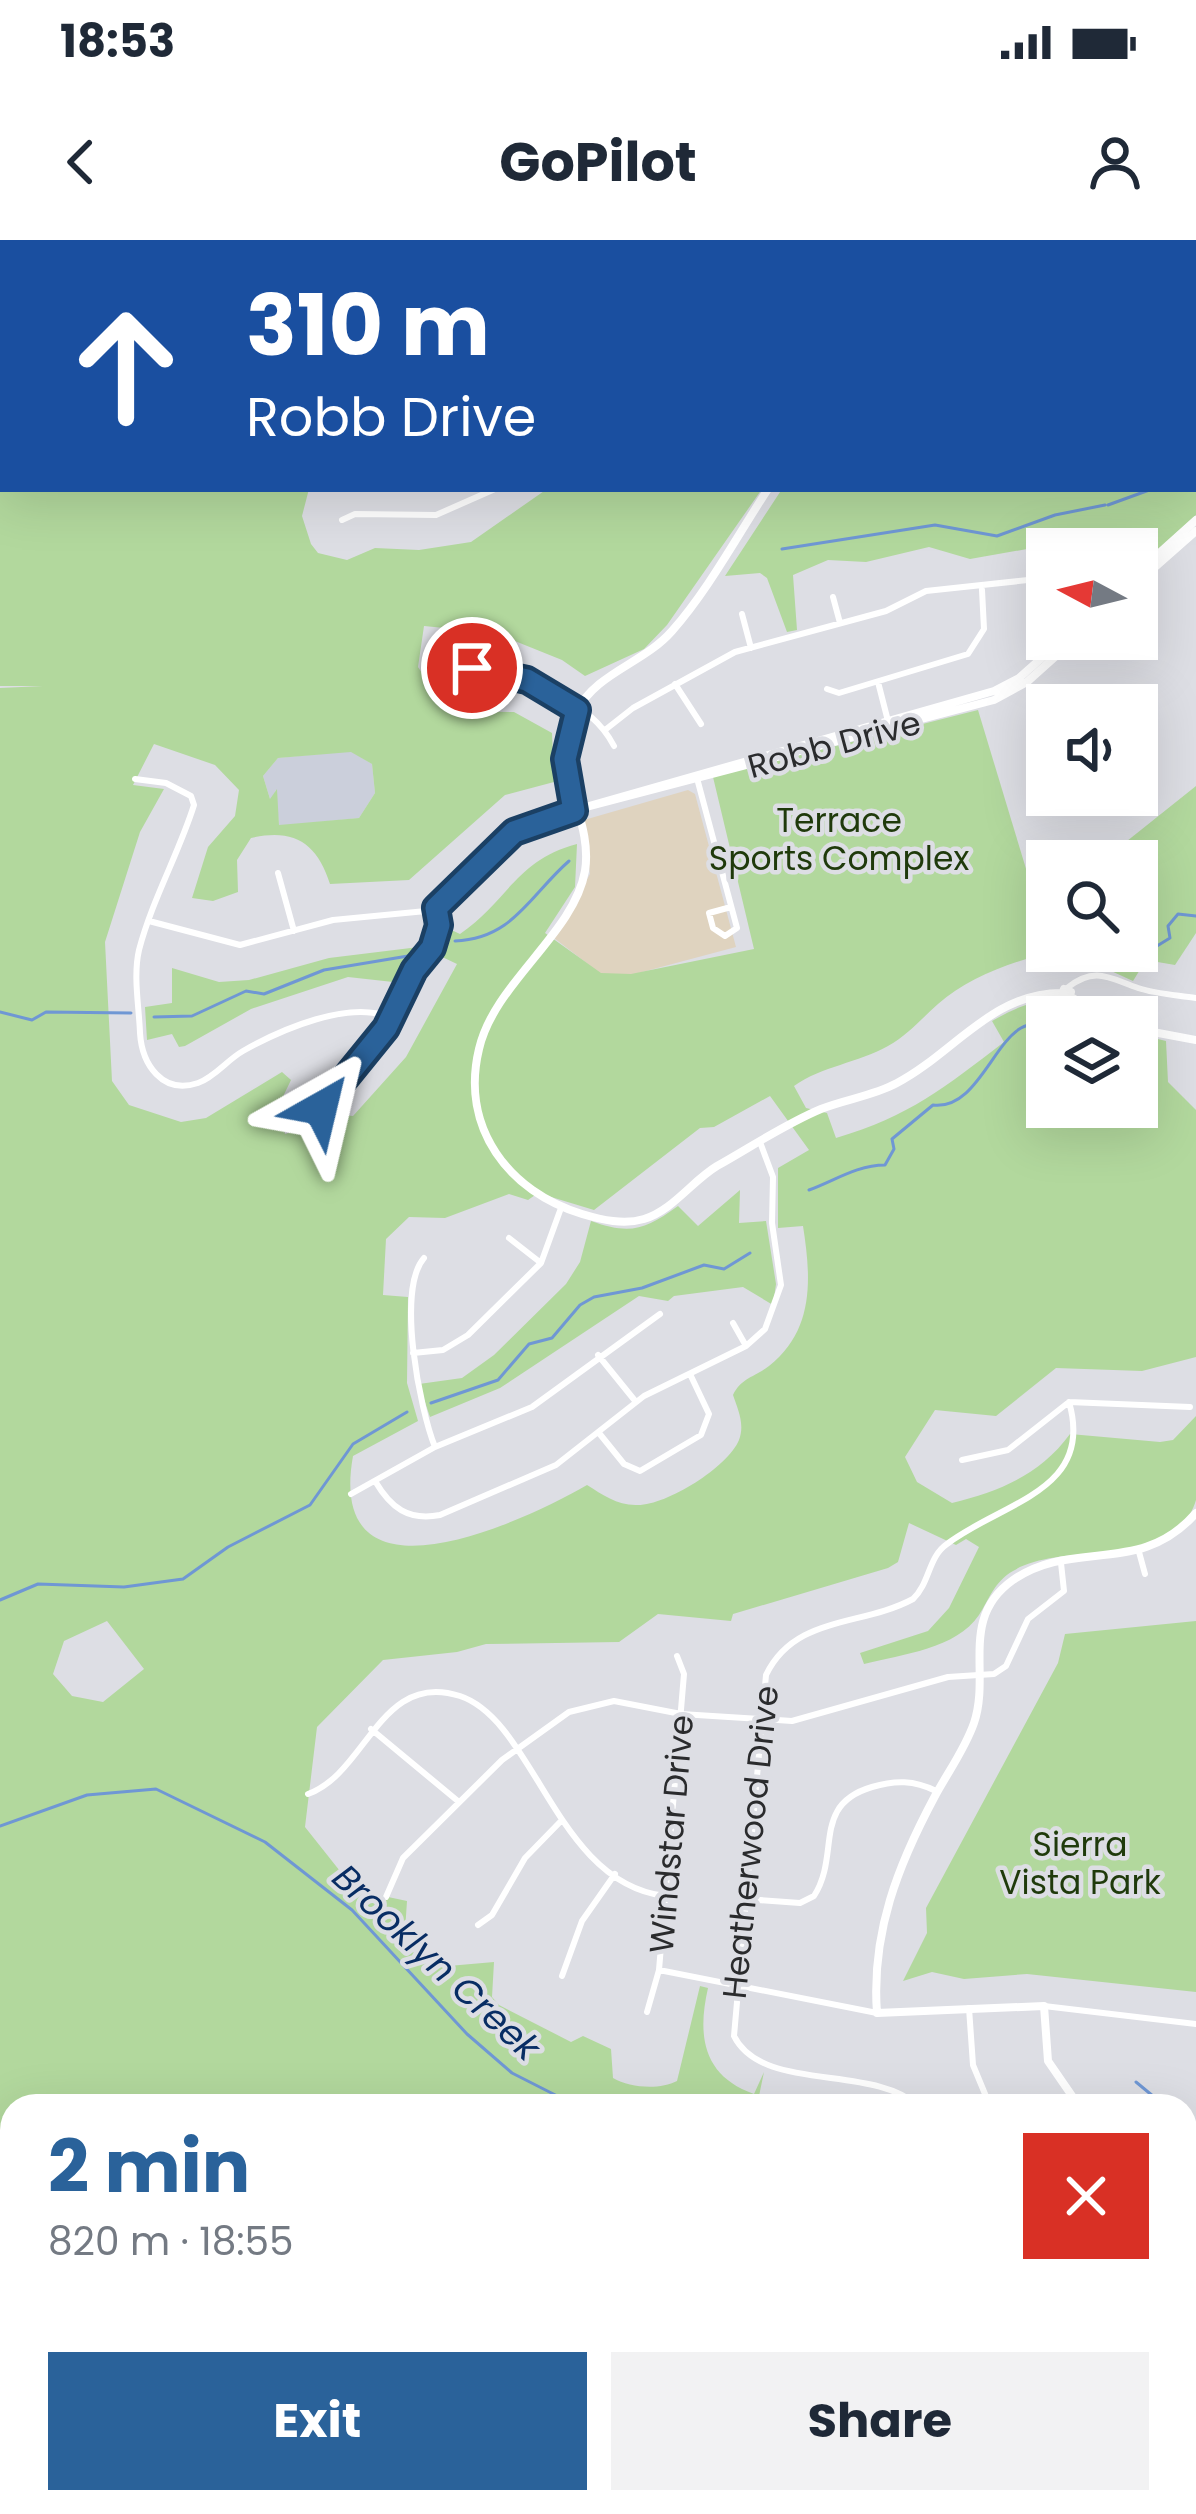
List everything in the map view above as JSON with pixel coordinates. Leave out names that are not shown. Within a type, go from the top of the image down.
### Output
[{"type":"street","points":[[342,520],[361,514],[436,515],[488,492]]},
{"type":"street","points":[[766,492],[672,631],[600,682],[577,710],[565,759],[586,854],[581,884],[489,1020],[476,1064],[481,1111],[507,1172],[537,1198],[561,1208],[620,1222],[647,1218],[704,1174],[760,1142],[824,1108],[898,1082],[1016,1001],[1066,993],[1083,977],[1105,974],[1139,988],[1196,998]]},
{"type":"street","points":[[1158,554],[1196,520]]},
{"type":"street","points":[[1158,565],[1196,530]]},
{"type":"street","points":[[605,730],[675,685],[751,648],[886,611],[926,591],[1026,582]]},
{"type":"street","points":[[827,689],[839,693],[968,654],[985,629],[982,588]]},
{"type":"street","points":[[833,597],[840,623]]},
{"type":"street","points":[[742,614],[751,648]]},
{"type":"street","name":"Robb Drive","points":[[889,724],[1003,688],[1037,660]]},
{"type":"street","name":"Robb Drive","points":[[436,908],[514,832],[574,811],[1005,695],[1049,660]]},
{"type":"street","points":[[472,668],[527,680],[605,730],[614,746]]},
{"type":"street","points":[[878,682],[889,724]]},
{"type":"street","points":[[675,685],[701,724]]},
{"type":"street","points":[[697,777],[731,907],[736,928],[725,936],[713,928],[709,913],[731,907]]},
{"type":"street","points":[[135,779],[166,783],[194,801],[137,958],[145,1062],[158,1077],[181,1085],[208,1078],[255,1045],[339,1015],[363,1011],[391,1018]]},
{"type":"street","points":[[278,873],[294,931]]},
{"type":"street","points":[[149,922],[230,945],[436,908],[434,944],[414,970],[391,1018],[327,1093],[321,1113]]},
{"type":"street","points":[[1066,993],[1071,996]]},
{"type":"street","points":[[1158,1033],[1196,1040]]},
{"type":"street","points":[[375,1481],[393,1508],[424,1518],[440,1515],[556,1466],[636,1402],[746,1346],[771,1321],[782,1285],[771,1211],[773,1177],[760,1142]]},
{"type":"street","points":[[413,1353],[460,1341],[542,1263],[561,1208]]},
{"type":"street","points":[[509,1238],[542,1263]]},
{"type":"street","points":[[424,1258],[416,1272],[414,1385],[435,1447]]},
{"type":"street","points":[[351,1494],[435,1447],[532,1407],[598,1354],[660,1314]]},
{"type":"street","points":[[733,1323],[746,1346]]},
{"type":"street","points":[[598,1354],[636,1402]]},
{"type":"street","points":[[598,1433],[634,1470],[651,1468],[701,1435],[709,1420],[690,1374]]},
{"type":"street","points":[[962,1460],[1008,1450],[1069,1402],[1190,1407]]},
{"type":"street","name":"Heatherwood Drive","points":[[899,2094],[754,2060],[734,2036],[766,1675],[792,1640],[913,1600],[948,1542],[1058,1476],[1076,1433],[1069,1402]]},
{"type":"street","points":[[877,2013],[877,1959],[895,1878],[975,1719],[978,1634],[994,1598],[1020,1576],[1061,1564],[1140,1555],[1195,1519]]},
{"type":"street","points":[[1140,1555],[1145,1574]]},
{"type":"street","points":[[386,1897],[393,1865],[517,1750],[559,1718],[590,1705],[622,1702],[681,1714],[802,1720],[949,1677],[1003,1670],[1028,1619],[1064,1591],[1061,1564]]},
{"type":"street","name":"Windstar Drive","points":[[647,2012],[659,1970],[681,1714],[684,1674],[677,1656]]},
{"type":"street","points":[[308,1794],[334,1783],[371,1729],[411,1697],[448,1693],[483,1709],[517,1750],[561,1820],[615,1874],[642,1891],[665,1896]]},
{"type":"street","points":[[371,1729],[459,1802]]},
{"type":"street","points":[[746,1899],[800,1903],[814,1896],[836,1810],[850,1793],[899,1781],[938,1792]]},
{"type":"street","points":[[478,1925],[492,1915],[525,1858],[561,1820]]},
{"type":"street","points":[[562,1976],[582,1922],[615,1874]]},
{"type":"street","points":[[659,1970],[877,2013],[1044,2006],[1196,2024]]},
{"type":"street","points":[[1044,2006],[1048,2061],[1071,2094]]},
{"type":"street","points":[[969,2008],[974,2066],[985,2094]]},
{"type":"shaded area","points":[[351,751],[372,764],[375,793],[359,818],[279,826],[276,790],[271,802],[263,776],[278,758]]},
{"type":"shaded area","points":[[688,790],[695,794],[736,947],[631,975],[601,974],[554,938],[590,874],[584,820]]},
{"type":"green space","name":"Terrace Sports Complex","points":[[0,492],[308,492],[302,516],[311,544],[318,553],[347,560],[375,548],[419,550],[471,542],[543,492],[760,492],[667,625],[644,649],[585,676],[562,660],[495,633],[424,626],[418,667],[437,696],[454,711],[514,712],[552,733],[554,782],[505,795],[409,880],[330,884],[318,858],[302,842],[266,835],[251,838],[237,860],[238,892],[213,901],[192,898],[208,847],[235,816],[239,790],[215,765],[154,744],[133,785],[164,789],[140,832],[105,942],[112,1081],[129,1105],[181,1122],[206,1118],[282,1072],[291,1080],[277,1109],[285,1134],[316,1125],[323,1130],[332,1126],[334,1114],[353,1116],[406,1057],[457,964],[436,954],[445,927],[460,934],[540,860],[577,844],[575,887],[545,933],[601,973],[631,974],[754,949],[713,777],[978,710],[1026,869],[1026,960],[979,977],[951,994],[888,1046],[794,1086],[806,1108],[827,1113],[836,1138],[906,1110],[1004,1042],[992,1021],[1026,1006],[1026,1128],[1158,1128],[1158,1039],[1166,1041],[1168,1082],[1196,1110],[1196,1357],[1142,1371],[1056,1368],[996,1416],[935,1410],[905,1457],[917,1482],[952,1503],[1032,1471],[1070,1434],[1160,1442],[1173,1440],[1196,1416],[1196,1500],[1184,1522],[1165,1537],[1142,1545],[1034,1562],[1013,1571],[957,1636],[864,1664],[860,1653],[928,1631],[949,1608],[979,1547],[966,1539],[956,1545],[909,1523],[898,1562],[888,1568],[733,1614],[731,1621],[658,1614],[619,1642],[486,1644],[383,1660],[317,1727],[305,1827],[355,1890],[407,1901],[404,1946],[437,1967],[494,1962],[492,1997],[499,2005],[571,2042],[583,2036],[611,2049],[613,2078],[636,2086],[677,2081],[700,1986],[708,1988],[703,2022],[708,2052],[724,2077],[754,2094],[0,2094],[0,688],[43,686],[0,686]],"holes":[[[351,752],[372,764],[375,793],[359,818],[279,825],[277,789],[270,799],[263,776],[278,758]],[[770,1096],[809,1150],[778,1168],[778,1228],[803,1226],[808,1283],[802,1319],[784,1352],[736,1389],[739,1440],[723,1462],[695,1483],[664,1499],[638,1505],[611,1499],[587,1485],[519,1519],[435,1544],[397,1545],[368,1533],[352,1504],[353,1456],[418,1421],[407,1383],[408,1297],[383,1295],[386,1239],[409,1217],[445,1218],[509,1194],[528,1200],[538,1193],[594,1210],[700,1128],[714,1127]],[[107,1621],[144,1669],[103,1702],[72,1696],[53,1674],[64,1641]]]},
{"type":"green space","points":[[780,492],[1196,492],[1196,515],[1158,550],[1158,528],[1026,528],[1026,549],[970,559],[929,547],[866,562],[828,560],[793,575],[797,630],[787,632],[767,578],[760,573],[725,576]]},
{"type":"green space","points":[[1196,786],[1196,933],[1175,965],[1158,962],[1158,840],[1128,840]]},
{"type":"green space","points":[[427,946],[402,983],[348,977],[251,1009],[185,1046],[179,1047],[172,1034],[147,1040],[145,1007],[172,1003],[172,968],[219,982],[249,980],[329,958]]},
{"type":"green space","points":[[1113,972],[1139,972],[1133,981]]},
{"type":"green space","points":[[740,1190],[739,1223],[766,1221],[776,1284],[773,1305],[743,1287],[674,1296],[668,1301],[639,1296],[500,1388],[430,1417],[419,1384],[462,1378],[494,1355],[566,1284],[580,1262],[591,1221],[637,1228],[678,1206],[698,1226]]},
{"type":"green space","name":"Sierra Vista Park","points":[[1196,1621],[1196,1992],[1027,1974],[964,1979],[932,1972],[903,1981],[927,1933],[926,1908],[1058,1663],[1065,1634]]},
{"type":"waterway","points":[[1108,505],[1144,492]]},
{"type":"waterway","points":[[782,549],[935,525],[997,536],[1055,515],[1105,505]]},
{"type":"waterway","points":[[455,941],[506,924],[569,861]]},
{"type":"waterway","points":[[1158,945],[1170,938],[1168,926],[1178,914],[1196,916]]},
{"type":"waterway","points":[[154,1017],[192,1016],[246,991],[264,994],[324,970],[408,956]]},
{"type":"waterway","points":[[0,1012],[32,1020],[46,1012],[131,1013]]},
{"type":"waterway","points":[[809,1190],[855,1171],[885,1165],[894,1149],[892,1139],[933,1105],[948,1104],[972,1087],[1011,1036],[1026,1026]]},
{"type":"waterway","points":[[431,1403],[498,1380],[529,1344],[552,1338],[580,1305],[594,1297],[642,1288],[704,1265],[724,1269],[750,1253]]},
{"type":"waterway","points":[[0,1600],[38,1584],[124,1587],[183,1579],[228,1547],[310,1505],[353,1444],[407,1412]]},
{"type":"waterway","name":"Brooklyn Creek","points":[[0,1826],[87,1795],[156,1789],[265,1842],[352,1910],[467,2034],[512,2073],[553,2094]]},
{"type":"waterway","points":[[1136,2082],[1150,2094]]},
{"type":"route","points":[[321,1108],[327,1093],[386,1028],[414,970],[436,940],[436,908],[458,892],[514,832],[574,811],[565,759],[577,710],[527,680],[472,668]]}]
